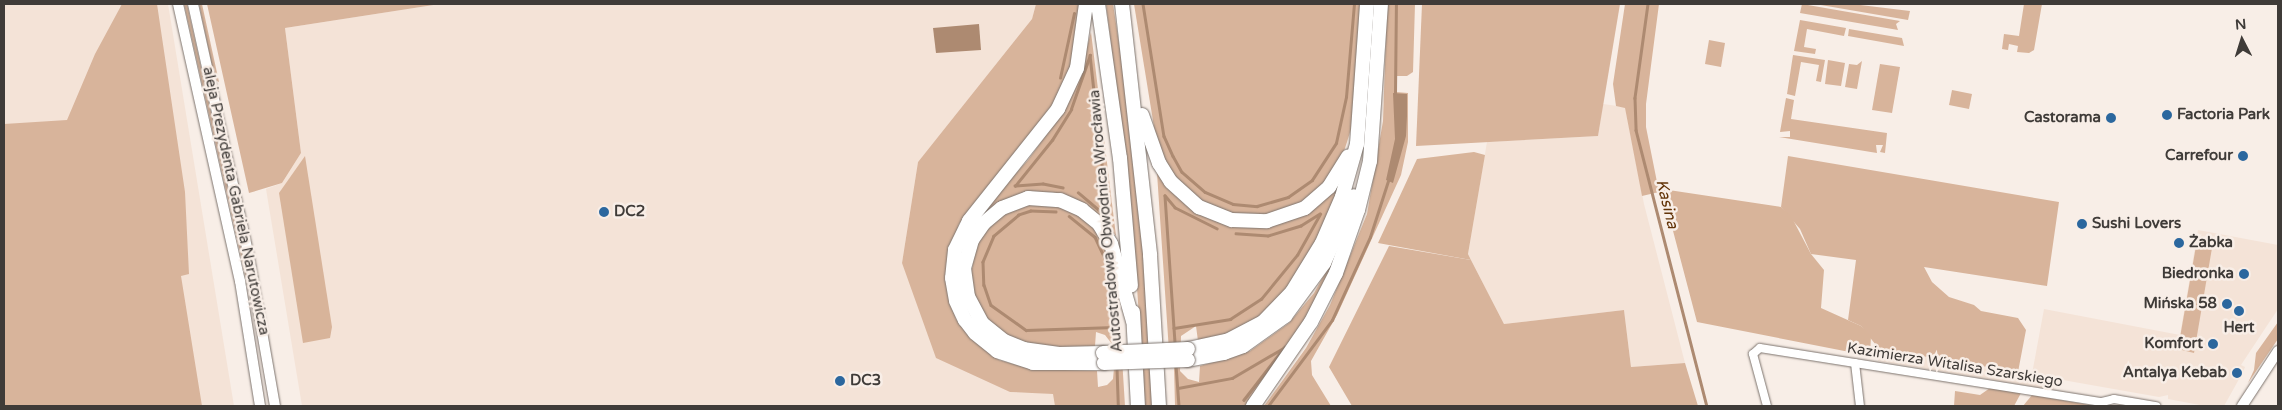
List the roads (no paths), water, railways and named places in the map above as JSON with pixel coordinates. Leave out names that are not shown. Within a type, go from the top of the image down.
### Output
[{"type":"highway","points":[[1086,4],[1077,68],[1058,109],[969,221],[955,250],[952,278],[956,301],[965,320],[975,333],[997,351],[1033,363],[1224,353],[1250,343],[1275,325],[1300,299],[1324,263],[1346,216],[1372,132]]},
{"type":"highway","name":"Autostradowa Obwodnica Wrocławia","points":[[1098,4],[1120,158],[1138,406]]},
{"type":"highway","points":[[1122,4],[1135,101],[1150,255],[1159,406]]},
{"type":"highway","points":[[1188,354],[1245,334],[1268,317],[1292,292],[1314,258],[1339,206],[1356,149],[1367,4]]},
{"type":"highway","points":[[1253,406],[1311,322],[1336,273],[1364,190],[1372,132],[1380,4]]},
{"type":"highway","points":[[1135,101],[1159,163],[1181,194],[1220,216],[1251,222],[1289,215],[1321,195],[1343,165],[1360,114]]},
{"type":"highway","points":[[1104,358],[1024,349],[1004,341],[982,323],[968,297],[964,268],[972,240],[984,223],[1002,208],[1028,198],[1060,200],[1082,210],[1108,237],[1133,321]]},
{"type":"street","name":"aleja Prezydenta Gabriela Narutowicza","points":[[178,4],[240,282],[260,406]]},
{"type":"street","name":"aleja Prezydenta Gabriela Narutowicza","points":[[193,4],[249,257],[275,406]]},
{"type":"street","name":"Kazimierza Witalisa Szarskiego","points":[[1767,406],[1753,354],[1760,348],[2102,402],[2114,399],[2156,406]]},
{"type":"street","points":[[2242,406],[2278,352]]},
{"type":"street","points":[[1855,363],[1860,406]]},
{"type":"waterway","points":[[1143,4],[1164,136],[1182,172],[1205,192],[1233,204],[1257,206],[1288,197],[1312,180],[1336,143],[1346,97],[1354,4]]},
{"type":"waterway","points":[[1395,93],[1396,4]]},
{"type":"waterway","name":"Kasina","points":[[1648,4],[1635,98],[1636,130],[1707,406]]},
{"type":"waterway","points":[[1060,78],[1074,13]]},
{"type":"waterway","points":[[1063,188],[1043,184],[1015,186],[1052,140],[1071,109],[1090,55],[1108,218],[1078,193]]},
{"type":"waterway","points":[[1268,406],[1332,320],[1370,237],[1388,181]]},
{"type":"waterway","points":[[1217,229],[1175,208],[1165,196],[1174,328],[1230,319],[1261,299],[1297,255],[1320,214],[1301,226],[1268,236],[1236,234]]},
{"type":"waterway","points":[[1056,212],[1031,211],[1019,215],[994,236],[983,262],[984,285],[991,305],[1026,330],[1114,327]]},
{"type":"waterway","points":[[1069,216],[1095,237],[1106,261],[1116,347]]},
{"type":"waterway","points":[[1174,328],[1175,344]]},
{"type":"waterway","points":[[1178,388],[1232,378],[1285,347],[1244,400]]},
{"type":"waterway","points":[[1176,365],[1179,406]]},
{"type":"waterway","points":[[1117,368],[1118,406]]},
{"type":"place","name":"Factoria Park","points":[[2167,115]]},
{"type":"place","name":"Castorama","points":[[2111,118]]},
{"type":"place","name":"Carrefour","points":[[2243,156]]},
{"type":"place","name":"DC2","points":[[604,212]]},
{"type":"place","name":"Sushi Lovers","points":[[2082,224]]},
{"type":"place","name":"Żabka","points":[[2179,243]]},
{"type":"place","name":"Biedronka","points":[[2244,274]]},
{"type":"place","name":"Mińska 58","points":[[2227,304]]},
{"type":"place","name":"Hert","points":[[2239,311]]},
{"type":"place","name":"Komfort","points":[[2213,344]]},
{"type":"place","name":"Antalya Kebab","points":[[2237,373]]},
{"type":"place","name":"DC3","points":[[840,381]]}]
